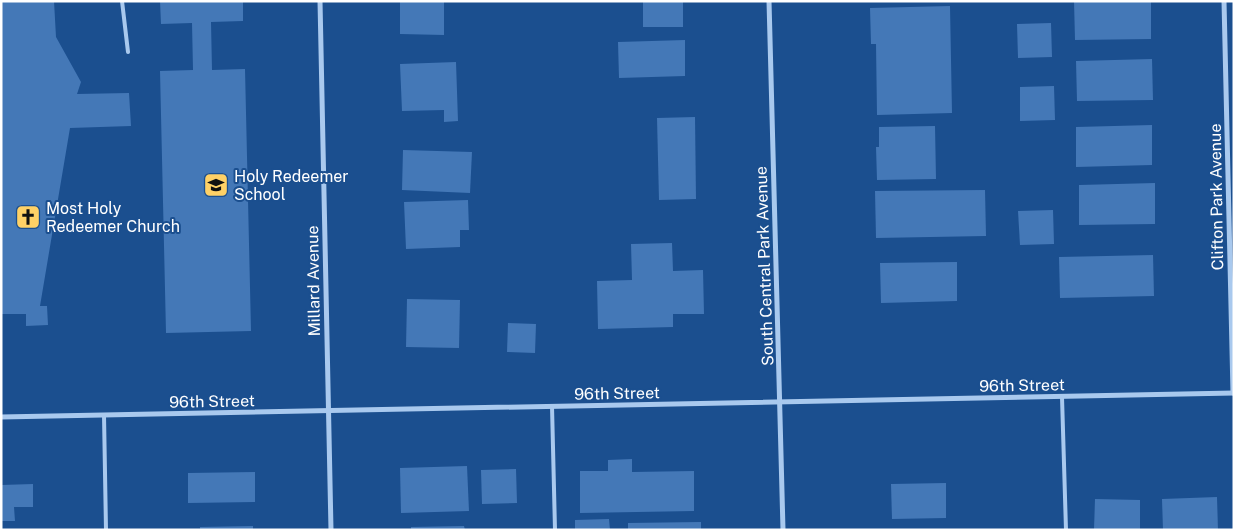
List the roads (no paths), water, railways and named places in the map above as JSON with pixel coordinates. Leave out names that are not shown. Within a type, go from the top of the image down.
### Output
[{"type":"street","name":"Millard Avenue","points":[[320,1],[331,530]]},
{"type":"street","name":"South Central Park Avenue","points":[[769,1],[783,530]]},
{"type":"street","name":"Clifton Park Avenue","points":[[1224,1],[1234,392]]},
{"type":"street","name":"96th Street","points":[[1,417],[1234,392]]},
{"type":"lane","points":[[122,1],[128,52]]},
{"type":"lane","points":[[1062,396],[1066,530]]},
{"type":"lane","points":[[552,406],[555,530]]},
{"type":"lane","points":[[104,416],[106,530]]},
{"type":"place","name":"Holy Redeemer School","points":[[216,185]]},
{"type":"place","name":"Most Holy Redeemer Church","points":[[28,217]]}]
